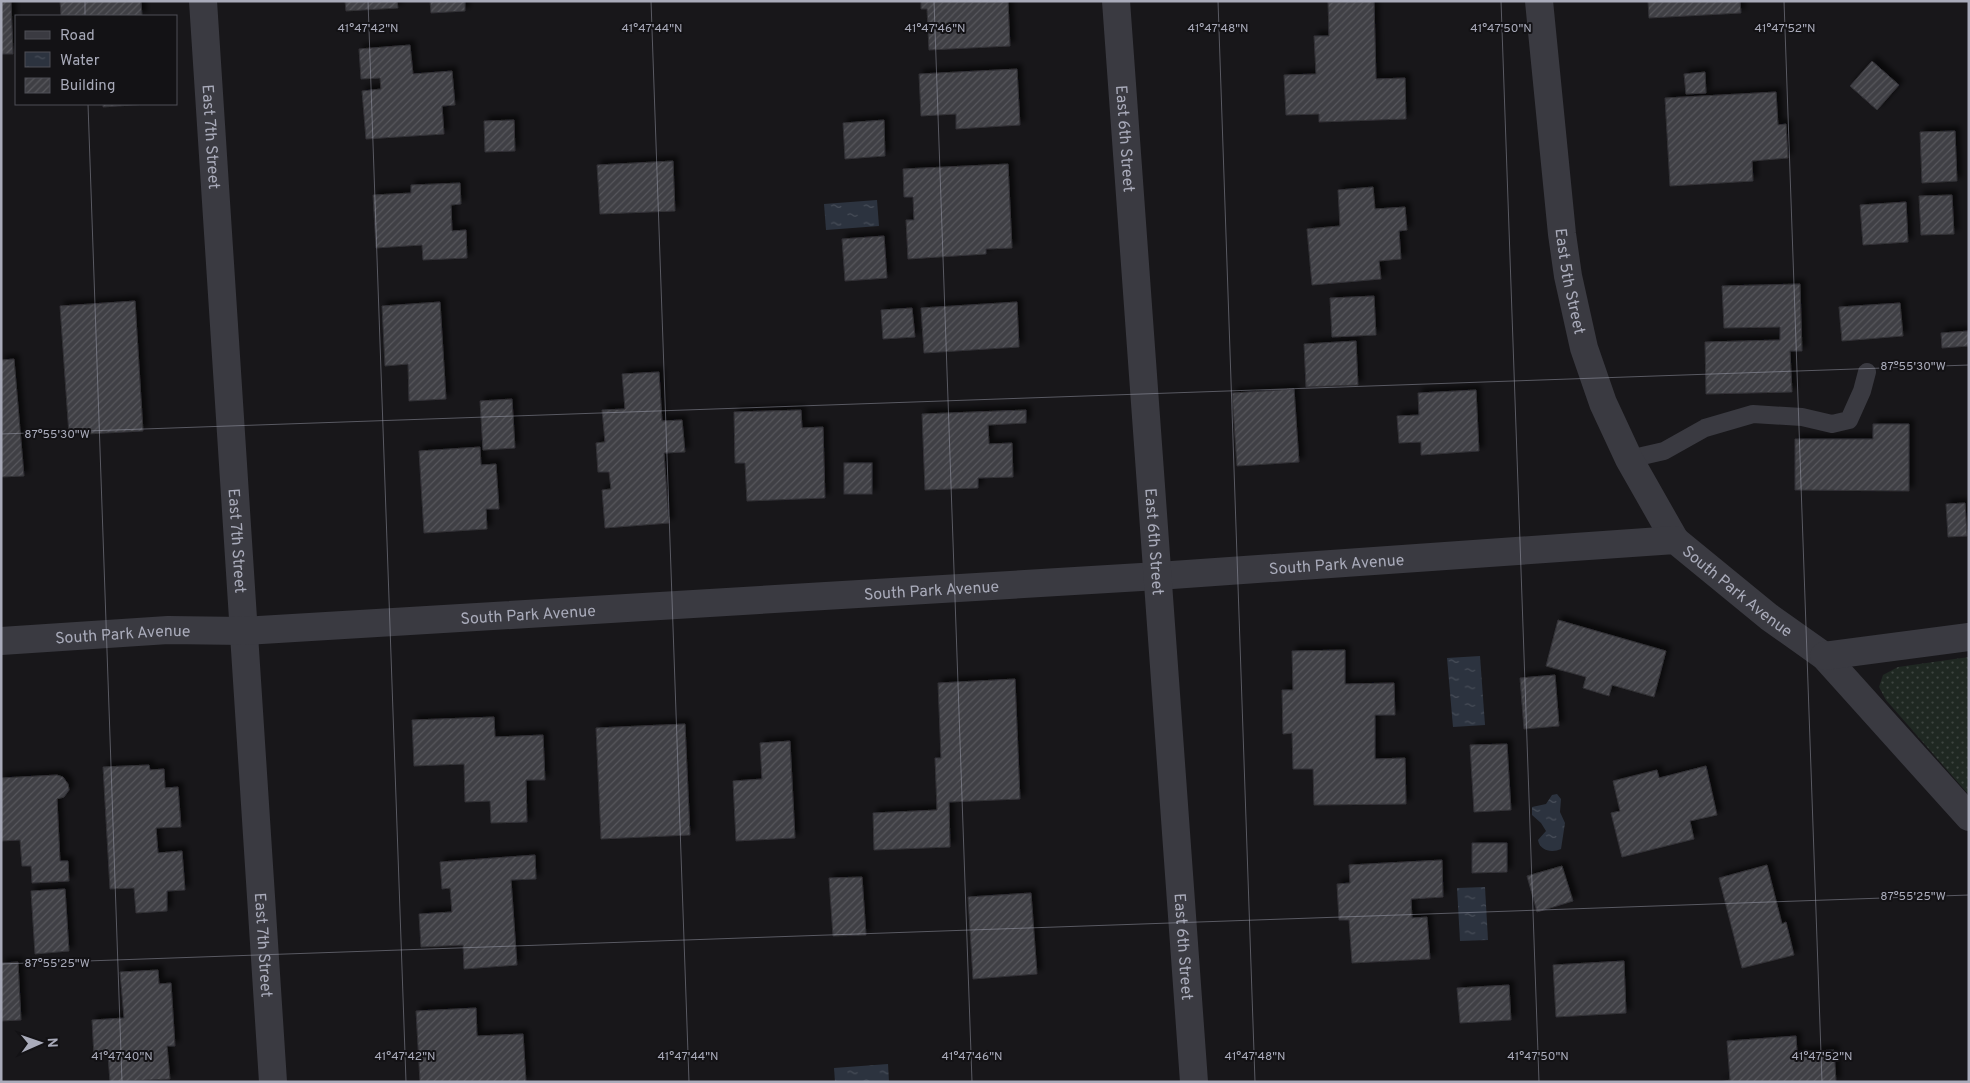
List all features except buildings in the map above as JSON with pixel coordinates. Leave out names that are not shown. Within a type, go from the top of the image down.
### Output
[{"type":"street","name":"East 7th Street","points":[[203,1],[272,1082]]},
{"type":"street","name":"East 6th Street","points":[[1116,1],[1194,1082]]},
{"type":"street","name":"East 5th Street","points":[[1539,1],[1562,234],[1568,276],[1584,348],[1603,402],[1628,459],[1675,540]]},
{"type":"street","name":"South Park Avenue","points":[[1,641],[168,630],[244,631],[1158,576],[1675,540],[1769,617],[1824,656],[1965,812]]},
{"type":"street","points":[[1824,656],[1969,637]]},
{"type":"lane","points":[[1628,459],[1664,451],[1706,428],[1753,414],[1802,417],[1832,424],[1850,420],[1862,391],[1867,372]]},
{"type":"shaded area","points":[[1969,657],[1969,795],[1886,700],[1879,687],[1883,675],[1898,667]]},
{"type":"water","points":[[877,200],[879,226],[826,230],[824,204]]},
{"type":"water","points":[[1480,656],[1485,725],[1453,727],[1447,658]]},
{"type":"water","points":[[1557,794],[1561,799],[1560,812],[1565,823],[1561,849],[1550,851],[1544,849],[1539,844],[1538,840],[1546,831],[1541,823],[1532,815],[1532,807],[1546,804],[1552,795]]},
{"type":"water","points":[[1485,887],[1488,940],[1460,941],[1457,888]]},
{"type":"water","points":[[888,1064],[889,1082],[835,1082],[834,1068]]}]
